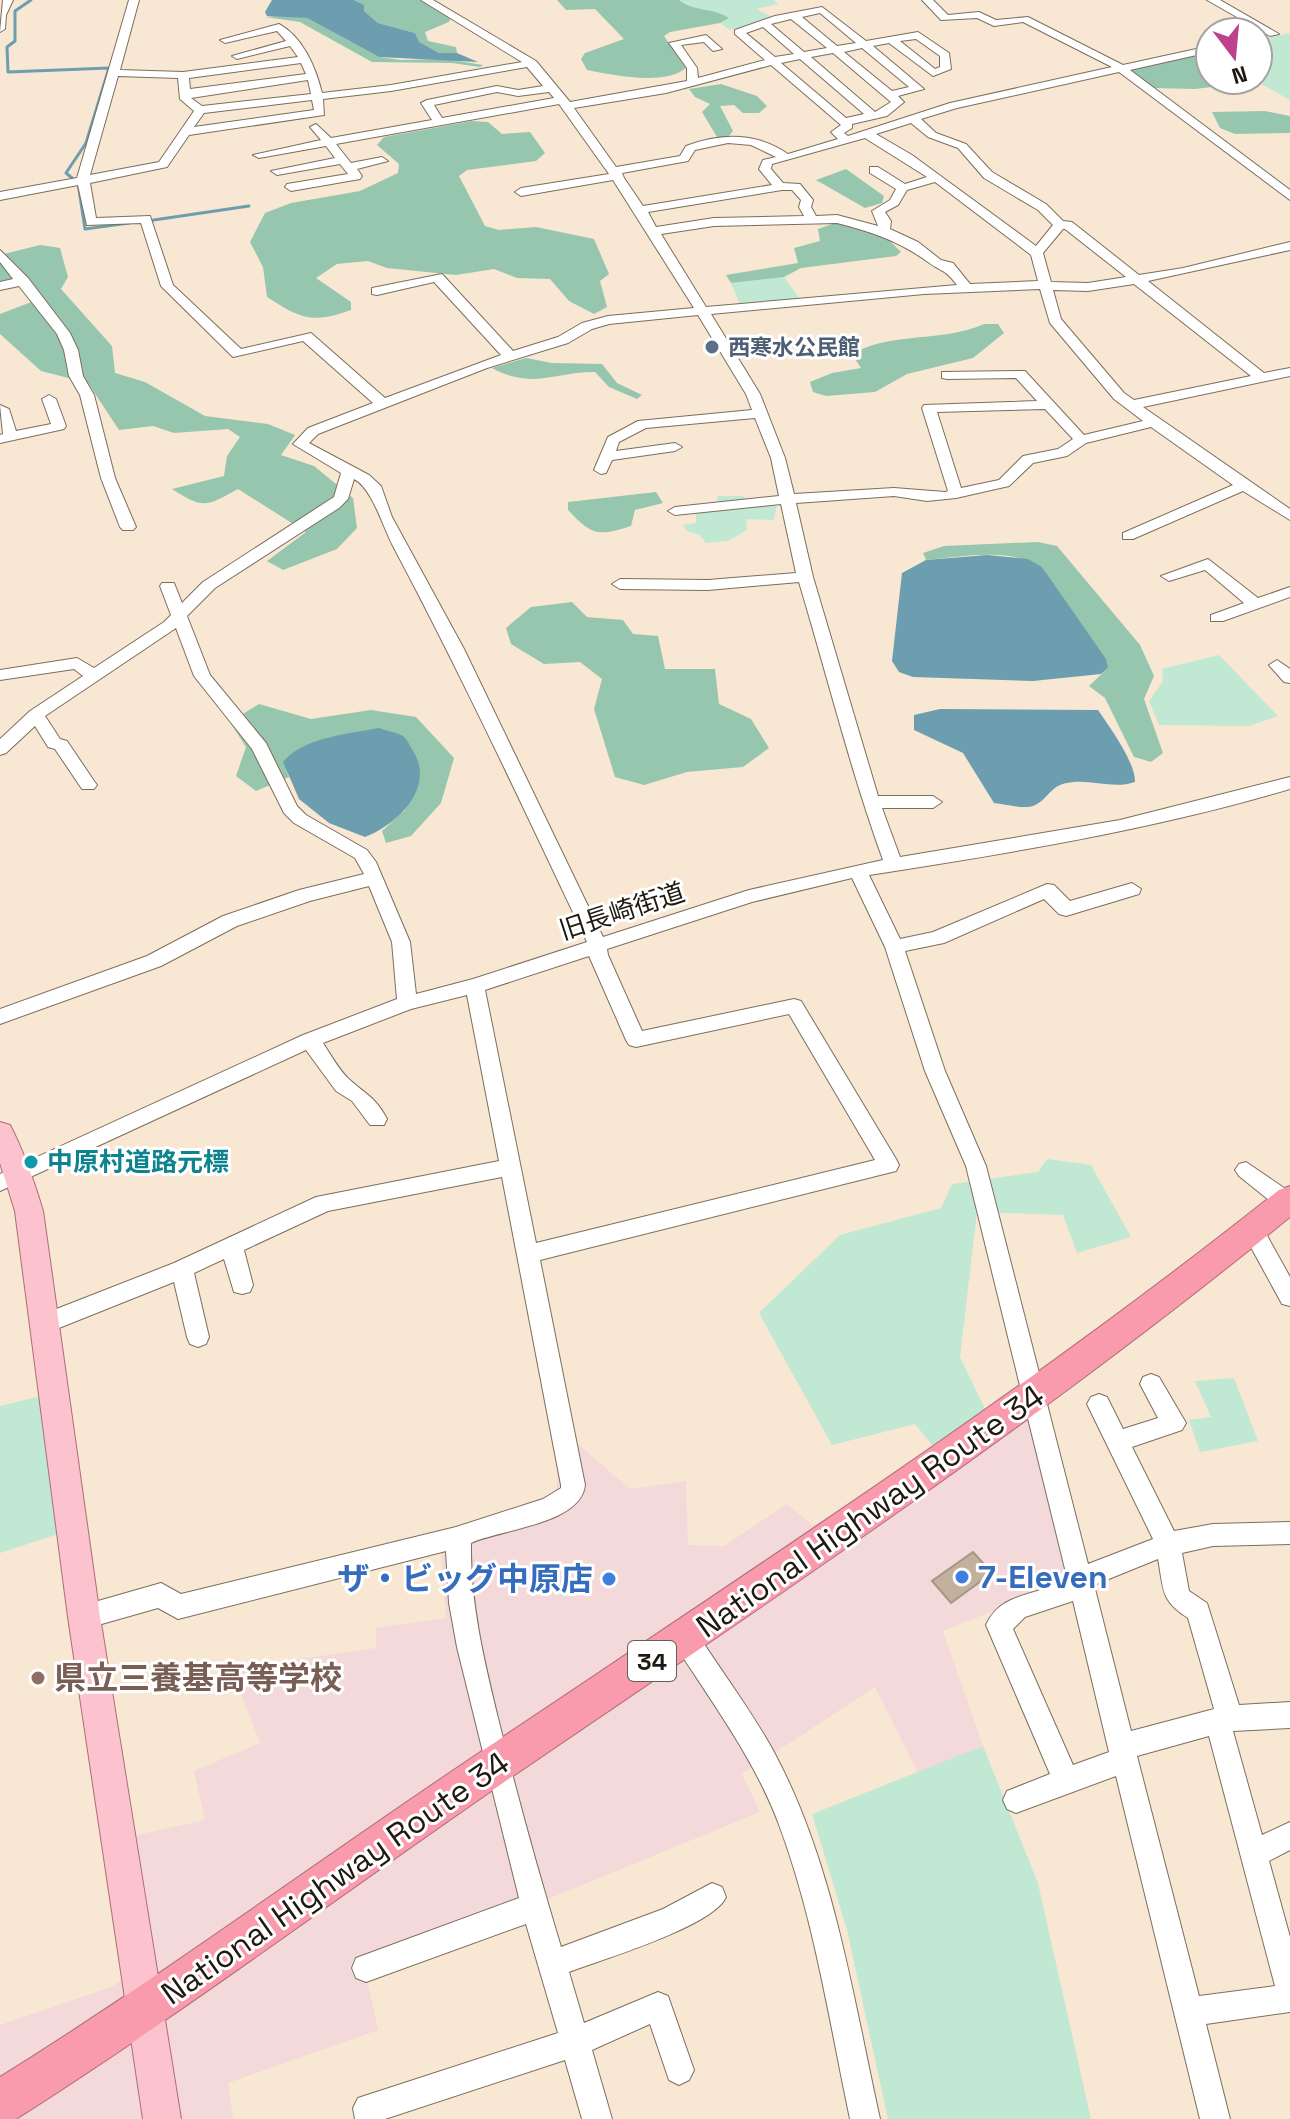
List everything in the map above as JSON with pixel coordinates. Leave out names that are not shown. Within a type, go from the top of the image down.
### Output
[{"type":"highway","name":"National Highway Route 34","points":[[0,2103],[144,2011],[496,1764],[686,1639],[1034,1397],[1171,1296],[1288,1201]]},
{"type":"main road","points":[[0,1132],[9,1179],[29,1211],[84,1617],[162,2119]]},
{"type":"street","points":[[0,29],[1,15],[8,0]]},
{"type":"street","points":[[134,0],[83,179],[91,222],[146,221],[167,286],[229,349],[243,355],[298,335],[306,336],[382,403]]},
{"type":"street","points":[[426,0],[532,63],[617,174],[706,313],[761,413],[778,458],[805,577],[856,744],[864,783],[894,865]]},
{"type":"street","points":[[927,0],[945,18],[974,14],[994,23],[1024,19],[1121,68],[1290,196]]},
{"type":"street","points":[[1212,0],[1241,16]]},
{"type":"street","points":[[846,141],[837,132],[848,126],[739,32],[793,15],[822,10],[918,89],[889,95]]},
{"type":"street","points":[[793,15],[898,102],[883,114],[843,122]]},
{"type":"street","points":[[765,24],[873,116]]},
{"type":"street","points":[[186,132],[320,113],[314,76],[294,42],[279,27],[225,40]]},
{"type":"street","points":[[216,28],[239,62]]},
{"type":"street","points":[[1274,34],[1290,30]]},
{"type":"street","points":[[259,155],[693,83],[773,61],[918,35],[945,55],[946,69],[933,73],[891,40]]},
{"type":"street","points":[[693,83],[692,68],[674,43],[706,38],[717,49]]},
{"type":"street","points":[[114,73],[183,75],[239,62],[294,42]]},
{"type":"street","points":[[779,186],[764,166],[954,105],[1194,52]]},
{"type":"street","points":[[239,62],[305,59]]},
{"type":"street","points":[[183,75],[186,99],[200,110],[391,88],[532,63]]},
{"type":"street","points":[[185,93],[314,76]]},
{"type":"street","points":[[439,123],[427,103],[497,89],[518,93],[551,88]]},
{"type":"street","points":[[0,196],[163,165],[200,110]]},
{"type":"street","points":[[913,118],[932,135],[962,146],[988,175],[1042,207],[1060,225],[1068,225],[1262,378]]},
{"type":"street","points":[[291,187],[356,176],[316,127]]},
{"type":"street","points":[[279,133],[290,149]]},
{"type":"street","points":[[867,134],[937,178],[1037,253],[1055,320],[1107,385],[1154,422],[1290,516]]},
{"type":"street","points":[[521,192],[684,159],[690,148],[726,139],[767,146],[786,158]]},
{"type":"street","points":[[277,171],[382,161]]},
{"type":"street","points":[[874,170],[903,188]]},
{"type":"street","points":[[884,231],[885,221],[878,211],[894,202],[903,188],[937,178]]},
{"type":"street","points":[[640,210],[779,186],[796,187],[807,200],[805,207],[812,219]]},
{"type":"street","points":[[653,231],[714,222],[837,219],[884,231],[914,245],[937,263],[949,266],[986,302]]},
{"type":"street","points":[[1037,253],[1060,225]]},
{"type":"street","points":[[528,1254],[889,1165],[794,1006],[636,1040],[598,955],[598,946],[456,649],[385,517],[374,486],[300,444],[313,431],[382,403],[509,355],[563,340],[587,326],[608,320],[972,287],[1088,287],[1183,272],[1290,246]]},
{"type":"street","points":[[0,254],[63,333],[71,350],[76,376],[87,395],[97,425],[108,478],[128,527]]},
{"type":"street","points":[[377,291],[437,277],[509,355]]},
{"type":"street","points":[[0,286],[23,281]]},
{"type":"street","points":[[1132,405],[1290,372]]},
{"type":"street","points":[[947,375],[1020,374],[1081,440]]},
{"type":"street","points":[[2,409],[6,437],[59,426],[49,399]]},
{"type":"street","points":[[956,494],[929,408],[1049,405]]},
{"type":"street","points":[[662,422],[677,452],[602,463],[613,440],[643,424],[662,422],[761,413]]},
{"type":"street","points":[[675,511],[894,492],[927,497],[956,494],[1004,483],[1028,459],[1062,453],[1081,440],[1154,422]]},
{"type":"street","points":[[0,749],[36,715],[170,625],[209,585],[334,505],[341,499],[349,471]]},
{"type":"street","points":[[1128,536],[1245,485]]},
{"type":"street","points":[[1169,576],[1208,564],[1256,605]]},
{"type":"street","points":[[620,584],[708,585],[805,577]]},
{"type":"street","points":[[168,586],[202,676],[260,747],[290,809],[300,819],[361,854],[376,878],[401,942],[407,1003]]},
{"type":"street","points":[[1217,618],[1290,592]]},
{"type":"street","points":[[0,675],[77,663],[92,675]]},
{"type":"street","points":[[1277,665],[1290,678]]},
{"type":"street","points":[[36,715],[88,785]]},
{"type":"street","name":"旧長崎街道","points":[[9,1179],[310,1040],[407,1003],[475,986],[749,896],[858,870],[1120,826],[1290,783]]},
{"type":"street","points":[[873,802],[933,802]]},
{"type":"street","points":[[858,870],[894,947],[935,1071],[976,1166],[1215,2119]]},
{"type":"street","points":[[0,1017],[154,961],[230,921],[306,895],[376,878]]},
{"type":"street","points":[[894,947],[937,938],[1047,890],[1066,909],[1132,889]]},
{"type":"street","points":[[84,1617],[161,1595],[178,1607],[459,1537],[473,1529],[556,1505],[572,1494],[571,1474],[475,986]]},
{"type":"street","points":[[310,1040],[343,1086],[359,1095],[377,1119]]},
{"type":"street","points":[[44,1324],[182,1269],[324,1203],[510,1167]]},
{"type":"street","points":[[1246,1170],[1288,1201]]},
{"type":"street","points":[[1252,1229],[1290,1297]]},
{"type":"street","points":[[232,1246],[242,1285]]},
{"type":"street","points":[[182,1269],[198,1337]]},
{"type":"street","points":[[1118,1441],[1174,1423],[1151,1384]]},
{"type":"street","points":[[1099,1404],[1168,1544],[1178,1598],[1198,1611],[1253,1854],[1290,1989]]},
{"type":"street","points":[[1066,1781],[999,1625],[1017,1608],[1070,1590],[1086,1576],[1168,1544],[1213,1535],[1290,1533]]},
{"type":"street","points":[[459,1537],[457,1565],[468,1642],[496,1764],[597,2119]]},
{"type":"street","points":[[686,1639],[765,1763],[791,1821],[823,1927],[865,2119]]},
{"type":"street","points":[[1016,1800],[1066,1781],[1122,1754],[1224,1720],[1290,1715]]},
{"type":"street","points":[[1253,1854],[1290,1836]]},
{"type":"street","points":[[553,1964],[671,1920],[712,1897]]},
{"type":"street","points":[[366,1968],[536,1906]]},
{"type":"street","points":[[1188,2012],[1290,1998]]},
{"type":"street","points":[[370,2119],[368,2108],[575,2042],[658,2006],[679,2070]]},
{"type":"shaded area","points":[[1028,1382],[1079,1576],[943,1631],[983,1746],[918,1773],[875,1687],[742,1774],[760,1812],[366,1974],[378,2030],[228,2083],[233,2119],[0,2119],[0,2025],[111,1987],[148,1963],[128,1837],[205,1820],[194,1771],[260,1743],[231,1669],[376,1648],[376,1628],[446,1618],[439,1533],[556,1498],[559,1445],[578,1444],[630,1489],[686,1481],[688,1545],[724,1546],[787,1504],[813,1526]]},
{"type":"green space","points":[[354,0],[421,0],[451,16],[449,22],[425,32],[428,41],[456,47],[457,53],[439,53],[418,42],[415,33],[378,23],[364,11],[363,5]]},
{"type":"green space","points":[[557,0],[679,0],[729,18],[720,23],[670,32],[664,36],[686,68],[665,77],[624,76],[587,70],[581,59],[585,53],[624,39],[595,9],[566,10]]},
{"type":"green space","points":[[679,0],[774,0],[778,4],[756,9],[772,17],[730,30],[720,23],[728,18]]},
{"type":"green space","points":[[289,15],[307,18],[379,57],[445,59],[483,65],[372,62],[300,22],[265,17]]},
{"type":"green space","points":[[1290,33],[1290,100],[1274,91],[1274,36]]},
{"type":"green space","points":[[1194,55],[1194,89],[1152,88],[1128,69]]},
{"type":"green space","points":[[721,84],[757,96],[767,106],[759,113],[743,113],[734,105],[720,106],[733,131],[728,137],[717,137],[702,112],[710,104],[695,97],[689,89]]},
{"type":"green space","points":[[1265,111],[1290,116],[1290,133],[1235,134],[1220,128],[1212,112]]},
{"type":"green space","points":[[472,121],[488,122],[502,134],[530,132],[545,153],[536,161],[467,170],[459,176],[485,226],[499,230],[536,227],[594,239],[609,274],[600,281],[607,307],[594,314],[569,301],[550,279],[517,278],[494,269],[456,275],[387,268],[368,261],[337,264],[316,278],[351,302],[351,310],[326,317],[307,317],[267,297],[263,267],[250,242],[265,213],[291,203],[360,191],[398,173],[399,164],[377,145],[384,137]]},
{"type":"green space","points":[[846,169],[884,196],[882,203],[865,208],[816,180]]},
{"type":"green space","points":[[838,222],[883,234],[901,252],[896,256],[801,268],[784,277],[731,283],[726,275],[798,263],[794,248],[820,241],[818,229]]},
{"type":"green space","points":[[40,245],[60,248],[68,277],[61,289],[112,346],[115,373],[145,382],[205,416],[268,424],[295,435],[281,455],[314,466],[353,498],[357,528],[337,549],[283,570],[267,561],[306,532],[238,489],[211,502],[198,503],[172,489],[224,476],[227,456],[240,437],[228,429],[174,433],[153,426],[119,430],[88,383],[41,371],[0,334],[0,314],[34,301],[17,280],[0,282],[0,255]]},
{"type":"green space","points":[[784,277],[800,299],[740,305],[731,283]]},
{"type":"green space","points":[[984,324],[998,324],[1004,333],[973,358],[907,374],[875,392],[826,396],[813,392],[810,382],[832,373],[861,368],[852,354],[867,347],[900,339],[968,330]]},
{"type":"green space","points":[[526,358],[552,363],[602,364],[617,383],[642,395],[637,399],[609,387],[595,372],[531,379],[492,368]]},
{"type":"green space","points":[[656,492],[663,503],[635,510],[631,526],[610,532],[590,529],[568,510],[568,502]]},
{"type":"green space","points":[[717,496],[743,496],[749,506],[777,502],[774,520],[746,519],[747,530],[728,541],[706,543],[700,535],[687,531],[683,525],[696,523],[696,513],[718,510]]},
{"type":"green space","points":[[1038,542],[1057,546],[1140,645],[1154,676],[1144,699],[1163,753],[1151,762],[1134,757],[1105,698],[1089,686],[1108,668],[1042,567],[1001,555],[926,560],[923,553],[944,546]]},
{"type":"green space","points":[[572,602],[587,617],[623,620],[633,634],[658,636],[665,669],[715,669],[719,704],[751,719],[769,748],[743,767],[687,772],[644,785],[615,777],[594,709],[602,679],[580,662],[544,664],[511,644],[506,628],[531,607]]},
{"type":"green space","points":[[1219,655],[1278,716],[1249,726],[1159,725],[1149,701],[1163,681],[1162,669]]},
{"type":"green space","points":[[259,704],[311,719],[371,710],[416,717],[454,758],[441,803],[411,836],[386,843],[382,831],[405,810],[284,762],[289,777],[256,791],[236,776],[246,747],[230,722]]},
{"type":"green space","points":[[1047,1159],[1091,1165],[1131,1237],[1077,1253],[1063,1215],[977,1212],[960,1357],[986,1411],[933,1446],[915,1424],[832,1445],[759,1313],[840,1235],[941,1208],[952,1184],[1038,1172]]},
{"type":"green space","points":[[1234,1378],[1258,1441],[1200,1452],[1189,1420],[1211,1417],[1195,1381]]},
{"type":"green space","points":[[41,1396],[58,1534],[0,1553],[0,1406]]},
{"type":"green space","points":[[983,1746],[1038,1883],[1091,2119],[888,2119],[847,1930],[812,1814]]},
{"type":"water","points":[[272,0],[354,0],[364,5],[364,11],[378,23],[415,33],[419,42],[439,53],[457,53],[478,62],[379,57],[307,18],[267,16],[265,12]]},
{"type":"water","points":[[987,555],[1028,559],[1042,567],[1106,659],[1108,668],[1101,674],[1033,681],[913,677],[899,672],[892,661],[902,573],[926,560]]},
{"type":"water","points":[[940,709],[1098,710],[1127,755],[1135,782],[1118,785],[1067,783],[1058,786],[1033,806],[994,803],[963,753],[914,730],[914,715]]},
{"type":"water","points":[[379,728],[406,739],[419,765],[420,778],[410,803],[400,814],[365,837],[329,823],[299,799],[283,762],[314,742]]},
{"type":"building","name":"7-Eleven","points":[[973,1552],[992,1573],[951,1603],[932,1581]]},
{"type":"waterway","points":[[31,0],[15,11],[15,41],[7,47],[8,72],[109,68],[86,143],[66,173],[78,183],[85,229],[129,223]]},
{"type":"waterway","points":[[147,221],[249,206]]},
{"type":"place","name":"西寒水公民館","points":[[712,347]]},
{"type":"place","name":"中原村道路元標","points":[[31,1162]]},
{"type":"place","name":"7-Eleven","points":[[962,1577]]},
{"type":"place","name":"ザ・ビッグ中原店","points":[[609,1579]]},
{"type":"place","name":"県立三養基高等学校","points":[[38,1678]]}]
